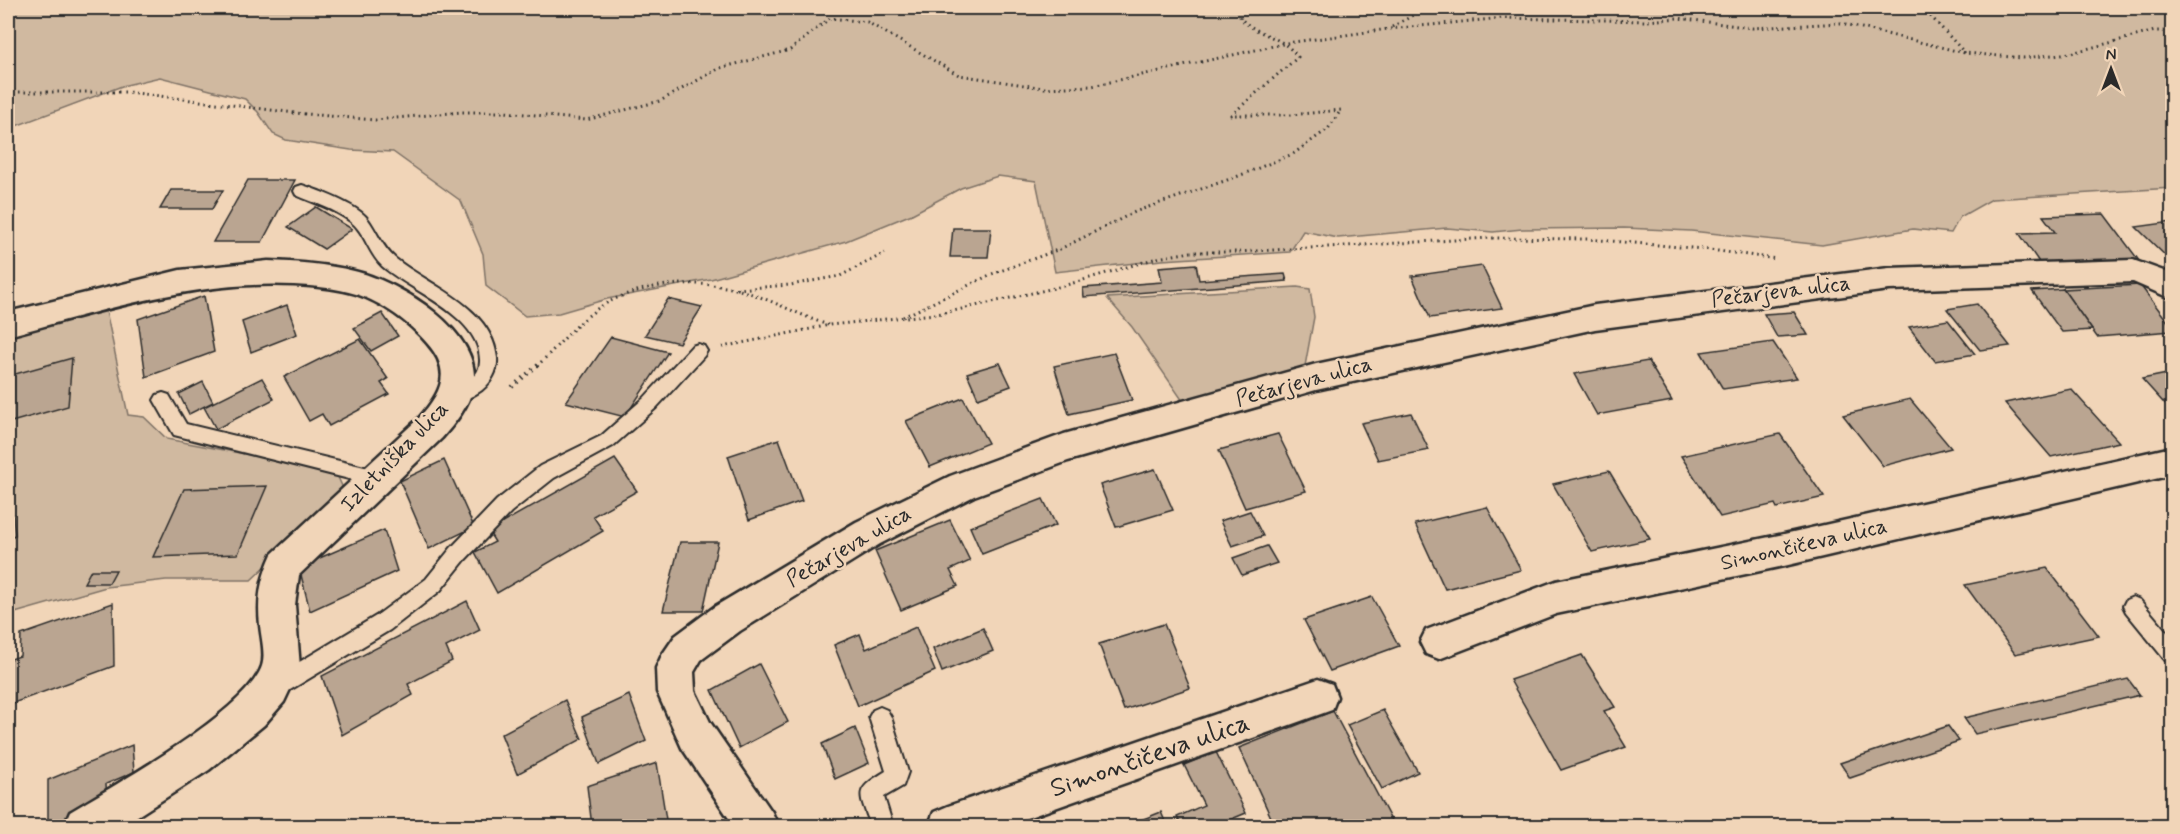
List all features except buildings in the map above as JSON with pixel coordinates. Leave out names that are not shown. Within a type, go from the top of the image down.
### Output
[{"type":"street","name":"Pečarjeva ulica","points":[[758,826],[696,735],[676,692],[675,668],[688,648],[727,619],[867,533],[962,486],[1064,448],[1316,377],[1595,317],[1888,279],[2133,271],[2156,278],[2172,288]]},
{"type":"street","name":"Izletniška ulica","points":[[8,324],[101,300],[194,280],[266,272],[314,275],[356,282],[412,310],[441,337],[452,352],[464,392],[410,448],[285,565],[277,580],[276,596],[282,666],[274,688]]},
{"type":"street","name":"Simončičeva ulica","points":[[1439,642],[1556,598],[1784,550],[2172,461]]},
{"type":"street","points":[[84,826],[225,735],[274,688]]},
{"type":"street","name":"Simončičeva ulica","points":[[948,826],[1318,697]]},
{"type":"lane","points":[[302,191],[358,218],[386,260],[477,326],[487,346],[490,364],[484,378],[464,392]]},
{"type":"lane","points":[[274,688],[383,623],[433,585],[458,554],[504,506],[548,472],[607,441],[650,403],[698,351]]},
{"type":"lane","points":[[163,400],[180,430],[377,478]]},
{"type":"lane","points":[[2133,606],[2172,653]]},
{"type":"lane","points":[[880,717],[897,772],[895,778],[872,792],[882,826]]},
{"type":"path","points":[[900,319],[992,274],[1060,249],[1137,211],[1236,177],[1293,154],[1328,129],[1341,110],[1290,115],[1232,115],[1298,57],[1287,43],[1253,30],[1239,18],[1240,8]]},
{"type":"path","points":[[1389,29],[1426,8]]},
{"type":"path","points":[[1923,8],[1965,53]]},
{"type":"path","points":[[8,92],[129,92],[295,113],[375,120],[462,112],[505,112],[586,120],[660,101],[720,68],[790,50],[830,18],[867,22],[959,75],[1044,88],[1092,86],[1287,43],[1389,29],[1503,18],[1648,21],[1678,18],[1752,28],[1841,23],[1965,53],[2023,58],[2071,53],[2155,31],[2172,31]]},
{"type":"path","points":[[698,351],[830,325],[944,313],[1023,296],[1157,258],[1191,252],[1236,252],[1491,238],[1588,239],[1703,249],[1783,260]]},
{"type":"path","points":[[464,392],[511,388],[530,374],[597,309],[629,293],[658,286],[734,289],[789,285],[840,276],[885,253]]},
{"type":"path","points":[[734,289],[830,325]]},
{"type":"shaded area","points":[[8,8],[2172,8],[2172,188],[1992,199],[1960,217],[1951,233],[1913,229],[1822,245],[1691,231],[1624,228],[1522,229],[1493,232],[1447,228],[1338,238],[1303,231],[1290,252],[1162,260],[1055,272],[1036,181],[998,176],[961,188],[912,214],[846,241],[711,279],[607,299],[559,313],[525,316],[486,286],[483,254],[461,201],[393,152],[351,150],[286,140],[273,134],[258,112],[245,99],[160,77],[122,86],[8,129]]},
{"type":"shaded area","points":[[1297,287],[1310,289],[1314,317],[1303,377],[1187,407],[1132,327],[1107,298]]},
{"type":"shaded area","points":[[105,306],[128,415],[144,417],[167,439],[312,467],[337,475],[342,486],[337,499],[251,580],[166,580],[106,587],[8,615],[8,332]]}]
